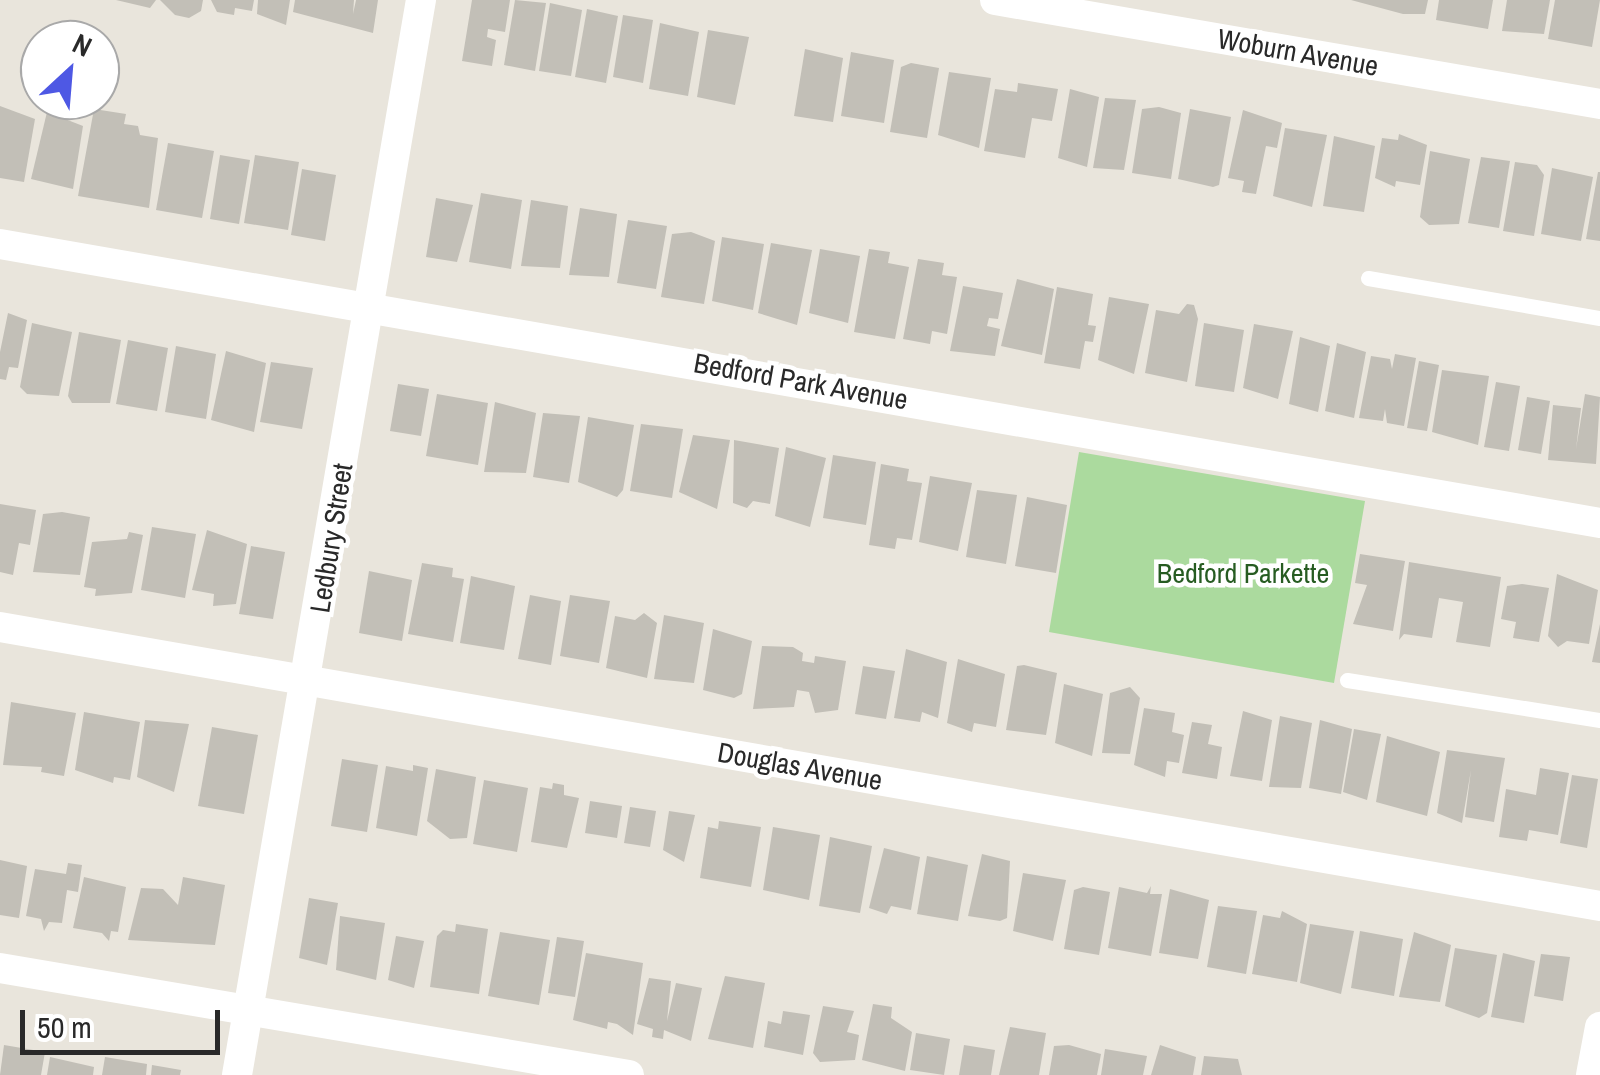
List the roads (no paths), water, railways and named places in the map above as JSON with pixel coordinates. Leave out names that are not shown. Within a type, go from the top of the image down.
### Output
[{"type":"street","name":"Ledbury Street","points":[[237,1075],[308,680],[421,0]]},
{"type":"street","name":"Woburn Avenue","points":[[995,0],[1600,104]]},
{"type":"street","name":"Bedford Park Avenue","points":[[0,244],[368,304],[1600,524]]},
{"type":"street","name":"Douglas Avenue","points":[[0,627],[1600,906]]},
{"type":"street","points":[[0,968],[629,1075]]},
{"type":"street","points":[[1591,1075],[1600,1027]]},
{"type":"lane","points":[[1368,278],[1600,318]]},
{"type":"lane","points":[[1347,680],[1600,720]]},
{"type":"park label","name":"Bedford Parkette","points":[[1243,573]]}]
